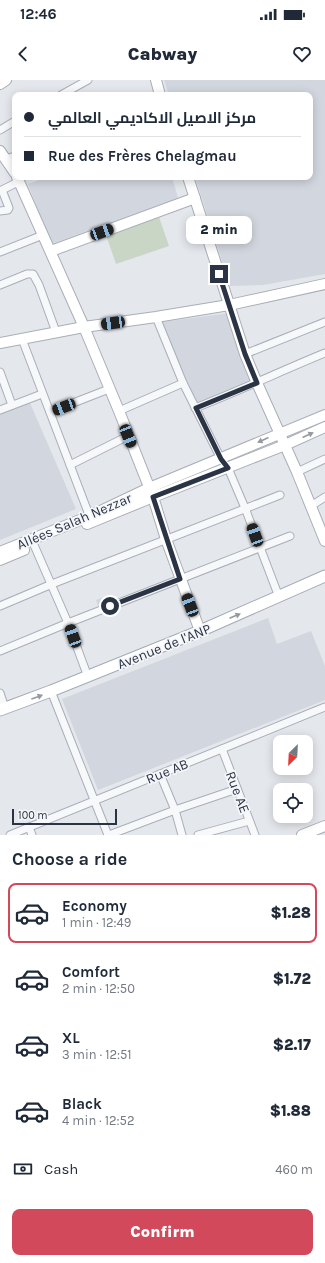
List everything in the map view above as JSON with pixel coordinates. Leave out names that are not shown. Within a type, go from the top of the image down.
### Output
[{"type":"main road","name":"Avenue de l'ANP","points":[[3,709],[200,632],[325,576]]},
{"type":"street","points":[[0,84],[6,80]]},
{"type":"street","points":[[66,92],[88,80]]},
{"type":"street","points":[[156,80],[159,92]]},
{"type":"street","points":[[0,130],[12,123]]},
{"type":"street","points":[[7,155],[12,166]]},
{"type":"street","points":[[0,211],[7,210],[9,208],[2,190],[14,180]]},
{"type":"street","points":[[18,180],[51,251],[119,411],[151,493],[180,579],[200,632]]},
{"type":"street","points":[[189,180],[245,354],[297,472],[325,541]]},
{"type":"street","points":[[51,251],[195,198]]},
{"type":"street","points":[[0,252],[44,235]]},
{"type":"street","points":[[0,285],[27,274],[33,274],[39,285],[56,332]]},
{"type":"street","points":[[0,343],[84,327],[156,317],[229,304],[325,284]]},
{"type":"street","points":[[156,317],[183,383],[221,459],[228,468],[279,597]]},
{"type":"street","points":[[245,354],[325,322]]},
{"type":"street","points":[[0,560],[91,519],[22,339]]},
{"type":"street","points":[[196,408],[325,353]]},
{"type":"street","points":[[0,372],[12,405]]},
{"type":"street","points":[[119,411],[183,383]]},
{"type":"street","points":[[50,412],[109,389]]},
{"type":"street","points":[[0,410],[42,394]]},
{"type":"street","name":"Allées Salah Nezzar","points":[[0,552],[91,519],[151,493],[221,459],[325,415]]},
{"type":"street","points":[[151,493],[228,468],[325,427]]},
{"type":"street","points":[[70,465],[128,436]]},
{"type":"street","points":[[297,472],[325,459]]},
{"type":"street","points":[[0,606],[52,584],[280,495]]},
{"type":"street","points":[[311,506],[325,496]]},
{"type":"street","points":[[0,651],[290,536]]},
{"type":"street","points":[[34,545],[68,623],[88,677]]},
{"type":"street","points":[[51,691],[93,801],[108,835],[237,788]]},
{"type":"street","points":[[0,693],[3,709]]},
{"type":"street","name":"Rue AB","points":[[10,835],[325,707]]},
{"type":"street","name":"Rue AE","points":[[222,749],[254,835]]},
{"type":"street","points":[[160,774],[175,810],[182,835]]},
{"type":"street","points":[[198,835],[249,821]]},
{"type":"street","points":[[302,835],[325,826]]},
{"type":"street","points":[[29,827],[32,835]]},
{"type":"shaded area","points":[[164,80],[325,80],[325,274],[263,285],[230,286],[196,180],[313,180],[313,92],[168,92]]},
{"type":"shaded area","points":[[39,180],[173,180],[178,198],[51,244],[28,184]]},
{"type":"shaded area","points":[[230,313],[258,385],[199,409],[162,322]]},
{"type":"shaded area","points":[[30,403],[76,509],[0,540],[0,414]]},
{"type":"shaded area","points":[[109,595],[111,604],[98,606],[96,600]]},
{"type":"shaded area","points":[[268,618],[277,644],[311,631],[325,666],[325,700],[98,790],[62,699]]},
{"type":"green space","points":[[159,217],[169,246],[116,264],[106,235]]},
{"type":"route","points":[[110,606],[180,579],[153,497],[228,468],[221,459],[196,408],[257,383],[245,354],[219,274]]}]
